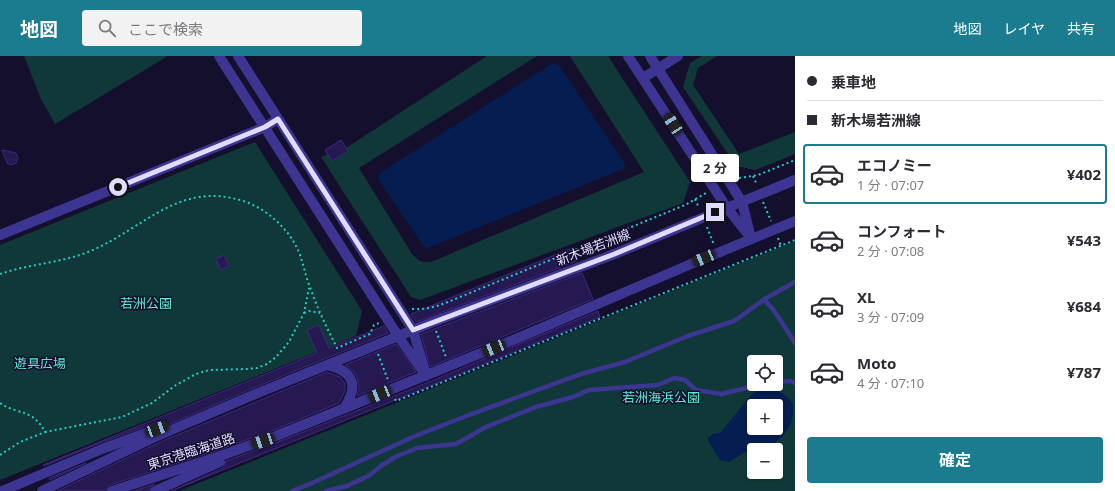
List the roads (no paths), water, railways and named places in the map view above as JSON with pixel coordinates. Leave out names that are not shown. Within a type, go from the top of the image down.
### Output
[{"type":"street","points":[[219,56],[398,336],[426,376]]},
{"type":"street","points":[[238,56],[413,330],[426,376]]},
{"type":"street","points":[[628,56],[727,208],[751,238]]},
{"type":"street","points":[[650,56],[742,202],[751,238]]},
{"type":"street","points":[[643,78],[678,56]]},
{"type":"street","points":[[0,235],[265,127],[278,119]]},
{"type":"street","name":"新木場若洲線","points":[[398,336],[612,255],[795,180]]},
{"type":"street","points":[[426,376],[717,252],[795,221]]},
{"type":"street","name":"東京港臨海道路","points":[[42,491],[155,437],[398,336]]},
{"type":"street","points":[[327,365],[335,367],[349,376],[353,392],[344,408]]},
{"type":"street","name":"東京港臨海道路","points":[[116,490],[276,436],[426,376]]},
{"type":"street","points":[[2,491],[102,449],[253,395]]},
{"type":"street","points":[[155,491],[276,436]]},
{"type":"lane","points":[[292,491],[415,436],[469,415],[581,374],[626,362],[688,336],[734,321],[764,299],[795,282]]},
{"type":"lane","points":[[764,299],[775,312],[795,343]]},
{"type":"lane","points":[[326,491],[347,486],[370,475],[395,457],[417,448],[456,444],[493,424],[536,407],[573,397],[589,390],[658,384],[674,378],[685,380],[696,390],[721,394],[747,388]]},
{"type":"lane","points":[[783,382],[795,383]]},
{"type":"water","points":[[553,63],[559,65],[625,164],[625,167],[425,248],[378,179],[379,175]]},
{"type":"water","points":[[759,391],[775,391],[785,395],[791,401],[793,405],[792,418],[783,435],[783,399],[748,399],[752,394]]},
{"type":"water","points":[[747,400],[747,435],[783,435],[774,443],[747,443],[747,452],[729,462],[720,460],[708,440],[708,438],[713,434],[721,432]]},
{"type":"park label","name":"若洲公園","points":[[146,303]]},
{"type":"park label","name":"遊具広場","points":[[40,363]]},
{"type":"park label","name":"若洲海浜公園","points":[[661,397]]}]
